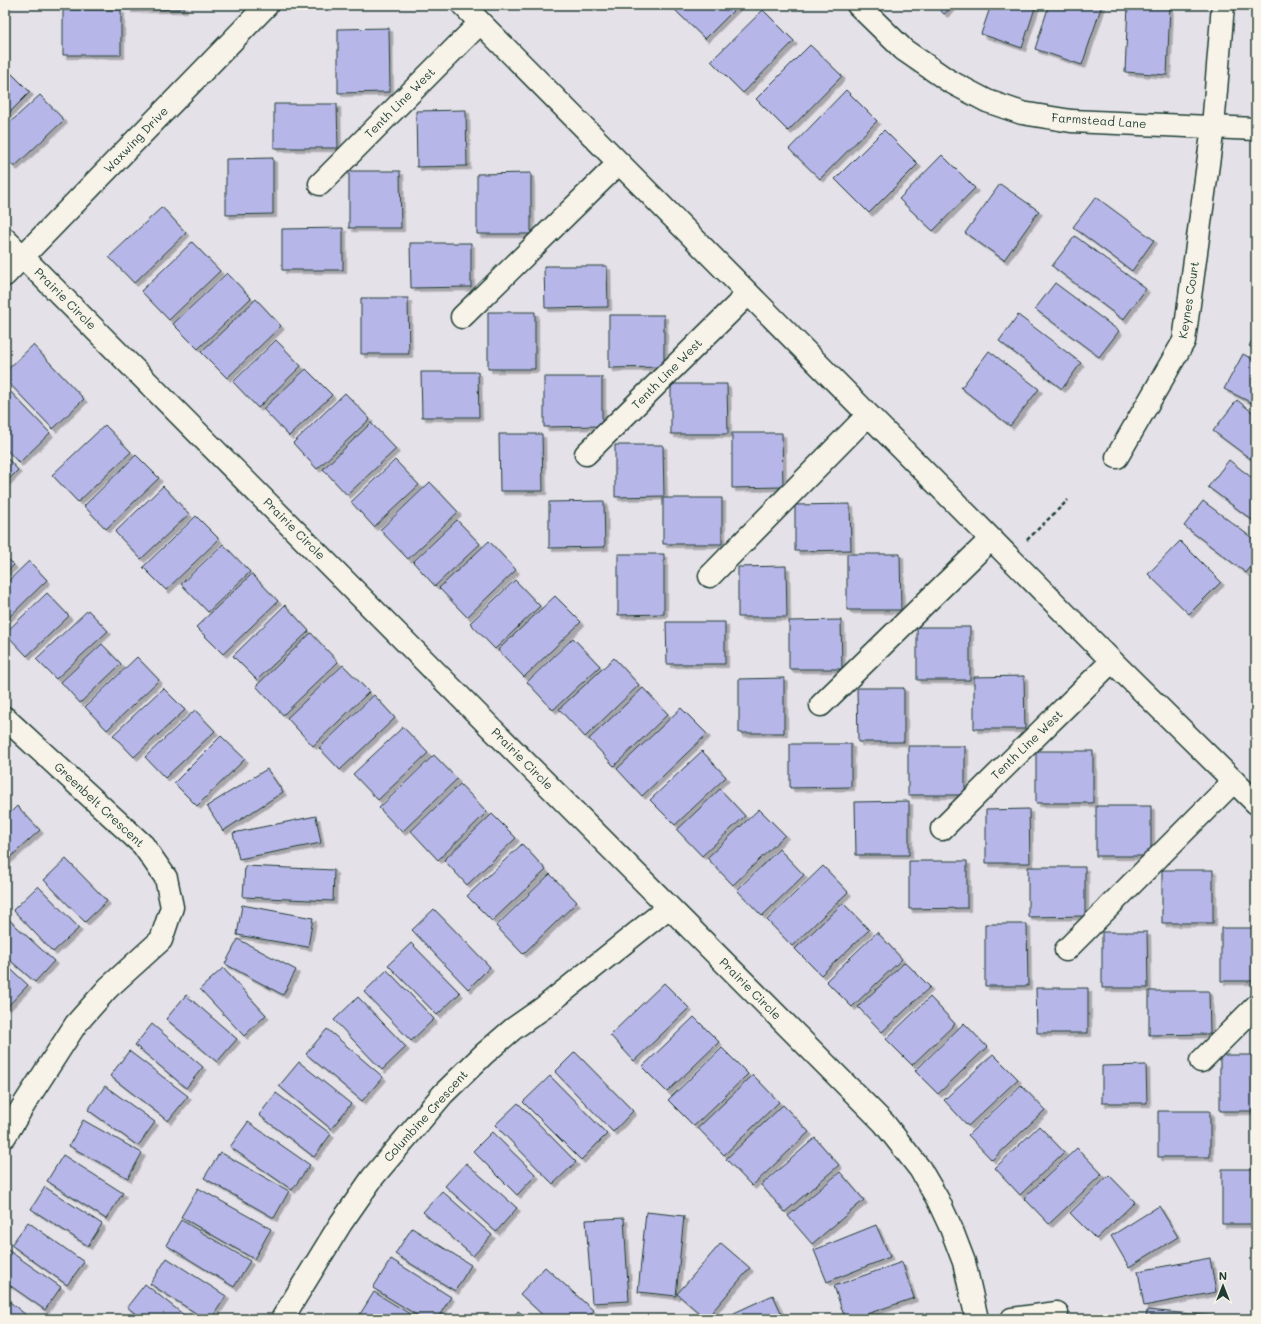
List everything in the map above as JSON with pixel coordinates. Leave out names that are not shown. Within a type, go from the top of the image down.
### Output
[{"type":"street","name":"Waxwing Drive","points":[[5,275],[266,5]]},
{"type":"street","points":[[463,5],[1112,661],[1256,803]]},
{"type":"street","name":"Farmstead Lane","points":[[858,5],[904,50],[949,81],[987,101],[1022,113],[1071,121],[1256,129]]},
{"type":"street","name":"Keynes Court","points":[[1117,457],[1184,341],[1213,127],[1223,5]]},
{"type":"street","name":"Tenth Line West","points":[[320,184],[480,23]]},
{"type":"street","points":[[462,316],[619,163]]},
{"type":"street","name":"Prairie Circle","points":[[5,239],[884,1123],[920,1169],[938,1200],[964,1262],[977,1319]]},
{"type":"street","name":"Tenth Line West","points":[[586,454],[748,294]]},
{"type":"street","points":[[710,576],[868,414]]},
{"type":"street","points":[[821,705],[992,539]]},
{"type":"street","name":"Tenth Line West","points":[[942,829],[1112,661]]},
{"type":"street","name":"Greenbelt Crescent","points":[[5,718],[143,845],[166,878],[172,907],[161,940],[108,988],[76,1024],[5,1136]]},
{"type":"street","points":[[1066,950],[1234,781]]},
{"type":"street","name":"Columbine Crescent","points":[[282,1319],[341,1223],[373,1177],[443,1094],[484,1054],[513,1029],[555,998],[669,907]]},
{"type":"street","points":[[1201,1061],[1256,1006]]},
{"type":"street","points":[[1012,1319],[1057,1313]]},
{"type":"path","points":[[1027,540],[1068,500]]},
{"type":"building","points":[[128,5],[184,5],[184,9],[128,9]]},
{"type":"building","points":[[680,5],[739,5],[705,39],[675,10]]},
{"type":"building","points":[[935,5],[954,5],[944,14]]},
{"type":"building","points":[[991,5],[1036,5],[1022,48],[981,34]]},
{"type":"building","points":[[1049,5],[1102,5],[1082,65],[1035,49]]},
{"type":"building","points":[[1128,5],[1170,5],[1167,75],[1125,72]]},
{"type":"building","points":[[63,10],[121,10],[121,55],[63,55]]},
{"type":"building","points":[[763,10],[794,41],[743,93],[711,61]]},
{"type":"building","points":[[389,28],[390,92],[338,93],[338,29]]},
{"type":"building","points":[[810,45],[842,76],[788,131],[756,99]]},
{"type":"building","points":[[5,67],[30,92],[5,117]]},
{"type":"building","points":[[846,90],[877,121],[820,179],[789,149]]},
{"type":"building","points":[[40,95],[64,120],[14,167],[5,157],[5,127]]},
{"type":"building","points":[[274,104],[337,104],[338,148],[274,148]]},
{"type":"building","points":[[466,110],[467,166],[417,167],[416,111]]},
{"type":"building","points":[[884,130],[918,164],[869,213],[835,179]]},
{"type":"building","points":[[942,155],[975,188],[933,231],[899,199]]},
{"type":"building","points":[[273,158],[273,214],[226,215],[226,159]]},
{"type":"building","points":[[349,171],[400,171],[401,228],[349,228]]},
{"type":"building","points":[[531,173],[531,234],[477,234],[477,174]]},
{"type":"building","points":[[1000,184],[1039,211],[1004,260],[965,233]]},
{"type":"building","points":[[1096,197],[1154,240],[1132,271],[1073,227]]},
{"type":"building","points":[[162,207],[186,233],[134,283],[109,257]]},
{"type":"building","points":[[343,228],[343,270],[282,270],[282,229]]},
{"type":"building","points":[[1075,236],[1146,289],[1123,320],[1052,266]]},
{"type":"building","points":[[192,242],[220,271],[169,320],[141,291]]},
{"type":"building","points":[[410,243],[471,243],[471,287],[411,288]]},
{"type":"building","points":[[544,266],[607,266],[608,307],[545,308]]},
{"type":"building","points":[[227,273],[251,298],[198,349],[173,324]]},
{"type":"building","points":[[1055,283],[1119,331],[1099,357],[1035,309]]},
{"type":"building","points":[[361,298],[408,298],[409,354],[361,354]]},
{"type":"building","points":[[256,299],[281,326],[227,378],[201,352]]},
{"type":"building","points":[[488,312],[535,312],[535,369],[488,369]]},
{"type":"building","points":[[609,315],[664,315],[664,367],[609,368]]},
{"type":"building","points":[[1018,315],[1081,363],[1062,389],[999,341]]},
{"type":"building","points":[[1256,333],[1256,350],[1249,346]]},
{"type":"building","points":[[276,340],[301,366],[258,408],[233,382]]},
{"type":"building","points":[[33,345],[84,399],[53,429],[5,379],[5,372]]},
{"type":"building","points":[[989,351],[1039,389],[1010,426],[961,388]]},
{"type":"building","points":[[1243,354],[1256,361],[1256,405],[1224,389]]},
{"type":"building","points":[[306,369],[332,395],[289,436],[263,409]]},
{"type":"building","points":[[421,372],[478,372],[479,417],[422,417]]},
{"type":"building","points":[[544,377],[602,377],[602,426],[544,427]]},
{"type":"building","points":[[671,384],[727,384],[728,434],[671,434]]},
{"type":"building","points":[[5,386],[50,433],[19,463],[5,448]]},
{"type":"building","points":[[345,393],[370,419],[317,469],[293,443]]},
{"type":"building","points":[[1237,400],[1256,415],[1256,463],[1213,431]]},
{"type":"building","points":[[371,423],[396,449],[347,495],[323,469]]},
{"type":"building","points":[[105,425],[131,452],[78,502],[52,475]]},
{"type":"building","points":[[732,433],[782,433],[783,487],[732,488]]},
{"type":"building","points":[[499,434],[542,434],[543,491],[500,491]]},
{"type":"building","points":[[615,445],[663,445],[664,496],[615,497]]},
{"type":"building","points":[[136,455],[159,478],[106,529],[84,506]]},
{"type":"building","points":[[5,456],[18,470],[5,483]]},
{"type":"building","points":[[395,460],[419,485],[374,527],[351,502]]},
{"type":"building","points":[[1229,460],[1256,481],[1256,523],[1208,487]]},
{"type":"building","points":[[430,482],[458,512],[408,559],[380,530]]},
{"type":"building","points":[[163,486],[189,514],[141,559],[115,532]]},
{"type":"building","points":[[663,498],[722,498],[722,544],[663,544]]},
{"type":"building","points":[[604,501],[605,547],[549,548],[549,502]]},
{"type":"building","points":[[1203,501],[1256,541],[1256,560],[1246,573],[1184,526]]},
{"type":"building","points":[[850,504],[851,550],[795,551],[795,505]]},
{"type":"building","points":[[196,516],[219,539],[166,590],[143,567]]},
{"type":"building","points":[[457,520],[480,544],[435,586],[413,562]]},
{"type":"building","points":[[489,541],[516,570],[467,617],[439,588]]},
{"type":"building","points":[[1180,541],[1221,582],[1189,614],[1148,574]]},
{"type":"building","points":[[223,544],[250,572],[208,612],[181,584]]},
{"type":"building","points":[[618,554],[664,554],[664,614],[618,615]]},
{"type":"building","points":[[847,554],[900,554],[901,610],[847,610]]},
{"type":"building","points":[[5,556],[14,565],[5,573]]},
{"type":"building","points":[[29,561],[47,580],[5,621],[5,584]]},
{"type":"building","points":[[786,566],[787,617],[738,617],[738,567]]},
{"type":"building","points":[[252,574],[278,601],[223,654],[196,627]]},
{"type":"building","points":[[515,580],[540,606],[495,649],[470,623]]},
{"type":"building","points":[[47,593],[69,616],[27,656],[5,633]]},
{"type":"building","points":[[555,596],[581,622],[524,677],[498,650]]},
{"type":"building","points":[[285,605],[309,631],[257,680],[233,656]]},
{"type":"building","points":[[88,610],[108,631],[56,679],[36,659]]},
{"type":"building","points":[[841,620],[842,669],[789,669],[789,621]]},
{"type":"building","points":[[666,622],[725,622],[725,664],[667,664]]},
{"type":"building","points":[[917,627],[970,627],[970,680],[917,680]]},
{"type":"building","points":[[311,633],[338,662],[283,715],[256,686]]},
{"type":"building","points":[[573,638],[600,666],[553,710],[527,682]]},
{"type":"building","points":[[102,644],[121,664],[80,703],[61,682]]},
{"type":"building","points":[[137,657],[159,680],[107,730],[85,707]]},
{"type":"building","points":[[614,658],[639,685],[585,737],[559,709]]},
{"type":"building","points":[[343,665],[369,692],[313,746],[287,718]]},
{"type":"building","points":[[1024,676],[1025,729],[974,729],[974,677]]},
{"type":"building","points":[[784,678],[784,733],[739,733],[739,679]]},
{"type":"building","points":[[163,688],[185,710],[134,757],[113,735]]},
{"type":"building","points":[[643,688],[668,714],[614,766],[589,739]]},
{"type":"building","points":[[857,688],[904,688],[904,742],[858,742]]},
{"type":"building","points":[[374,695],[395,718],[340,770],[319,748]]},
{"type":"building","points":[[681,708],[707,734],[642,796],[617,769]]},
{"type":"building","points":[[195,710],[215,731],[165,778],[145,757]]},
{"type":"building","points":[[403,727],[428,753],[378,800],[353,774]]},
{"type":"building","points":[[221,736],[245,759],[197,806],[174,783]]},
{"type":"building","points":[[790,744],[851,744],[851,787],[790,788]]},
{"type":"building","points":[[908,746],[965,746],[965,795],[908,795]]},
{"type":"building","points":[[702,751],[726,777],[675,825],[650,800]]},
{"type":"building","points":[[1036,751],[1093,751],[1093,803],[1036,803]]},
{"type":"building","points":[[434,755],[457,779],[402,832],[379,808]]},
{"type":"building","points":[[267,769],[283,792],[223,831],[207,806]]},
{"type":"building","points":[[460,784],[487,812],[438,860],[411,831]]},
{"type":"building","points":[[720,789],[745,816],[702,856],[677,830]]},
{"type":"building","points":[[909,801],[909,855],[856,855],[855,802]]},
{"type":"building","points":[[17,806],[40,830],[5,862],[5,818]]},
{"type":"building","points":[[1096,806],[1151,806],[1151,856],[1096,856]]},
{"type":"building","points":[[759,809],[785,835],[733,885],[707,858]]},
{"type":"building","points":[[1029,809],[1030,863],[986,863],[986,810]]},
{"type":"building","points":[[492,814],[516,838],[467,885],[444,860]]},
{"type":"building","points":[[316,816],[321,843],[239,859],[233,833]]},
{"type":"building","points":[[522,844],[546,870],[492,921],[467,896]]},
{"type":"building","points":[[779,849],[804,875],[762,916],[737,890]]},
{"type":"building","points":[[66,859],[107,901],[85,922],[44,880]]},
{"type":"building","points":[[909,861],[967,861],[967,908],[909,909]]},
{"type":"building","points":[[245,866],[334,870],[333,901],[243,897]]},
{"type":"building","points":[[823,866],[848,892],[792,946],[767,920]]},
{"type":"building","points":[[1028,867],[1085,867],[1085,916],[1028,917]]},
{"type":"building","points":[[1162,870],[1213,870],[1213,923],[1162,923]]},
{"type":"building","points":[[550,874],[577,902],[523,954],[496,926]]},
{"type":"building","points":[[38,886],[79,928],[53,952],[13,910]]},
{"type":"building","points":[[843,903],[869,930],[821,975],[795,949]]},
{"type":"building","points":[[242,905],[313,918],[308,947],[237,935]]},
{"type":"building","points":[[434,909],[490,967],[468,989],[412,930]]},
{"type":"building","points":[[5,916],[54,961],[35,982],[5,956]]},
{"type":"building","points":[[985,924],[1027,924],[1028,986],[985,986]]},
{"type":"building","points":[[1221,928],[1256,928],[1256,981],[1221,981]]},
{"type":"building","points":[[877,932],[902,959],[852,1007],[826,981]]},
{"type":"building","points":[[1102,932],[1147,932],[1148,988],[1102,988]]},
{"type":"building","points":[[238,939],[296,970],[283,995],[225,964]]},
{"type":"building","points":[[411,943],[460,993],[437,1015],[388,965]]},
{"type":"building","points":[[905,962],[930,987],[882,1032],[858,1007]]},
{"type":"building","points":[[5,964],[28,985],[6,1008],[5,1007]]},
{"type":"building","points":[[223,968],[266,1015],[244,1036],[200,989]]},
{"type":"building","points":[[387,970],[434,1019],[411,1041],[364,992]]},
{"type":"building","points":[[664,983],[689,1008],[634,1061],[610,1035]]},
{"type":"building","points":[[1036,988],[1088,988],[1088,1033],[1037,1033]]},
{"type":"building","points":[[1149,991],[1209,991],[1210,1034],[1149,1035]]},
{"type":"building","points":[[186,995],[237,1039],[217,1062],[166,1019]]},
{"type":"building","points":[[358,997],[406,1047],[382,1070],[334,1020]]},
{"type":"building","points":[[930,997],[955,1024],[912,1065],[886,1039]]},
{"type":"building","points":[[694,1017],[719,1042],[667,1092],[642,1067]]},
{"type":"building","points":[[964,1023],[987,1047],[938,1094],[915,1071]]},
{"type":"building","points":[[152,1024],[203,1067],[186,1088],[135,1045]]},
{"type":"building","points":[[327,1029],[383,1077],[362,1101],[306,1054]]},
{"type":"building","points":[[722,1048],[748,1074],[694,1126],[668,1100]]},
{"type":"building","points":[[129,1051],[188,1096],[168,1121],[110,1076]]},
{"type":"building","points":[[575,1052],[633,1111],[613,1132],[555,1072]]},
{"type":"building","points":[[993,1054],[1018,1079],[968,1126],[944,1100]]},
{"type":"building","points":[[1220,1055],[1256,1055],[1256,1111],[1220,1111]]},
{"type":"building","points":[[299,1062],[351,1104],[331,1129],[279,1086]]},
{"type":"building","points":[[1146,1065],[1147,1103],[1102,1103],[1102,1066]]},
{"type":"building","points":[[753,1075],[779,1102],[724,1155],[698,1128]]},
{"type":"building","points":[[550,1076],[607,1134],[581,1160],[523,1102]]},
{"type":"building","points":[[1021,1085],[1045,1110],[992,1160],[968,1135]]},
{"type":"building","points":[[105,1086],[155,1122],[138,1146],[88,1110]]},
{"type":"building","points":[[276,1093],[331,1134],[314,1157],[259,1115]]},
{"type":"building","points":[[518,1103],[576,1162],[553,1184],[495,1125]]},
{"type":"building","points":[[783,1105],[809,1132],[752,1186],[726,1159]]},
{"type":"building","points":[[1158,1111],[1210,1111],[1210,1157],[1158,1157]]},
{"type":"building","points":[[83,1120],[142,1153],[128,1178],[69,1146]]},
{"type":"building","points":[[248,1122],[310,1165],[292,1190],[230,1147]]},
{"type":"building","points":[[1039,1126],[1064,1152],[1020,1195],[995,1168]]},
{"type":"building","points":[[492,1132],[536,1175],[517,1195],[473,1151]]},
{"type":"building","points":[[815,1138],[839,1165],[785,1212],[761,1185]]},
{"type":"building","points":[[1077,1148],[1102,1174],[1049,1224],[1024,1198]]},
{"type":"building","points":[[220,1152],[289,1191],[274,1218],[204,1178]]},
{"type":"building","points":[[63,1155],[123,1193],[106,1219],[47,1181]]},
{"type":"building","points":[[466,1163],[517,1208],[496,1232],[445,1186]]},
{"type":"building","points":[[1222,1169],[1256,1169],[1256,1224],[1222,1224]]},
{"type":"building","points":[[840,1172],[864,1200],[812,1244],[788,1216]]},
{"type":"building","points":[[1109,1175],[1135,1202],[1096,1239],[1070,1213]]},
{"type":"building","points":[[45,1187],[102,1224],[88,1246],[31,1209]]},
{"type":"building","points":[[198,1188],[271,1229],[254,1259],[181,1217]]},
{"type":"building","points":[[442,1191],[492,1235],[473,1256],[423,1212]]},
{"type":"building","points":[[1159,1206],[1178,1237],[1129,1267],[1111,1236]]},
{"type":"building","points":[[646,1212],[684,1216],[676,1296],[638,1292]]},
{"type":"building","points":[[624,1218],[629,1301],[592,1303],[586,1220]]},
{"type":"building","points":[[181,1220],[250,1261],[234,1287],[166,1245]]},
{"type":"building","points":[[28,1222],[84,1262],[67,1285],[11,1245]]},
{"type":"building","points":[[876,1225],[890,1257],[827,1282],[814,1250]]},
{"type":"building","points":[[412,1228],[471,1265],[455,1291],[395,1254]]},
{"type":"building","points":[[721,1243],[750,1268],[706,1319],[677,1294]]},
{"type":"building","points":[[5,1248],[61,1287],[45,1310],[5,1282]]},
{"type":"building","points":[[167,1258],[226,1296],[211,1319],[205,1319],[150,1284]]},
{"type":"building","points":[[1210,1258],[1216,1292],[1144,1306],[1138,1271]]},
{"type":"building","points":[[391,1259],[451,1297],[437,1319],[423,1319],[373,1288]]},
{"type":"building","points":[[902,1262],[914,1298],[852,1319],[845,1319],[834,1286]]},
{"type":"building","points":[[545,1267],[594,1311],[586,1319],[547,1319],[520,1294]]},
{"type":"building","points":[[145,1284],[189,1319],[142,1319],[127,1307]]},
{"type":"building","points":[[374,1292],[418,1319],[357,1319]]},
{"type":"building","points":[[773,1295],[784,1319],[721,1319]]},
{"type":"building","points":[[5,1298],[31,1319],[5,1319]]},
{"type":"building","points":[[1147,1310],[1214,1316],[1214,1319],[1146,1319]]},
{"type":"building","points":[[518,1311],[529,1319],[512,1319]]},
{"type":"building","points":[[121,1313],[129,1319],[116,1319]]}]
